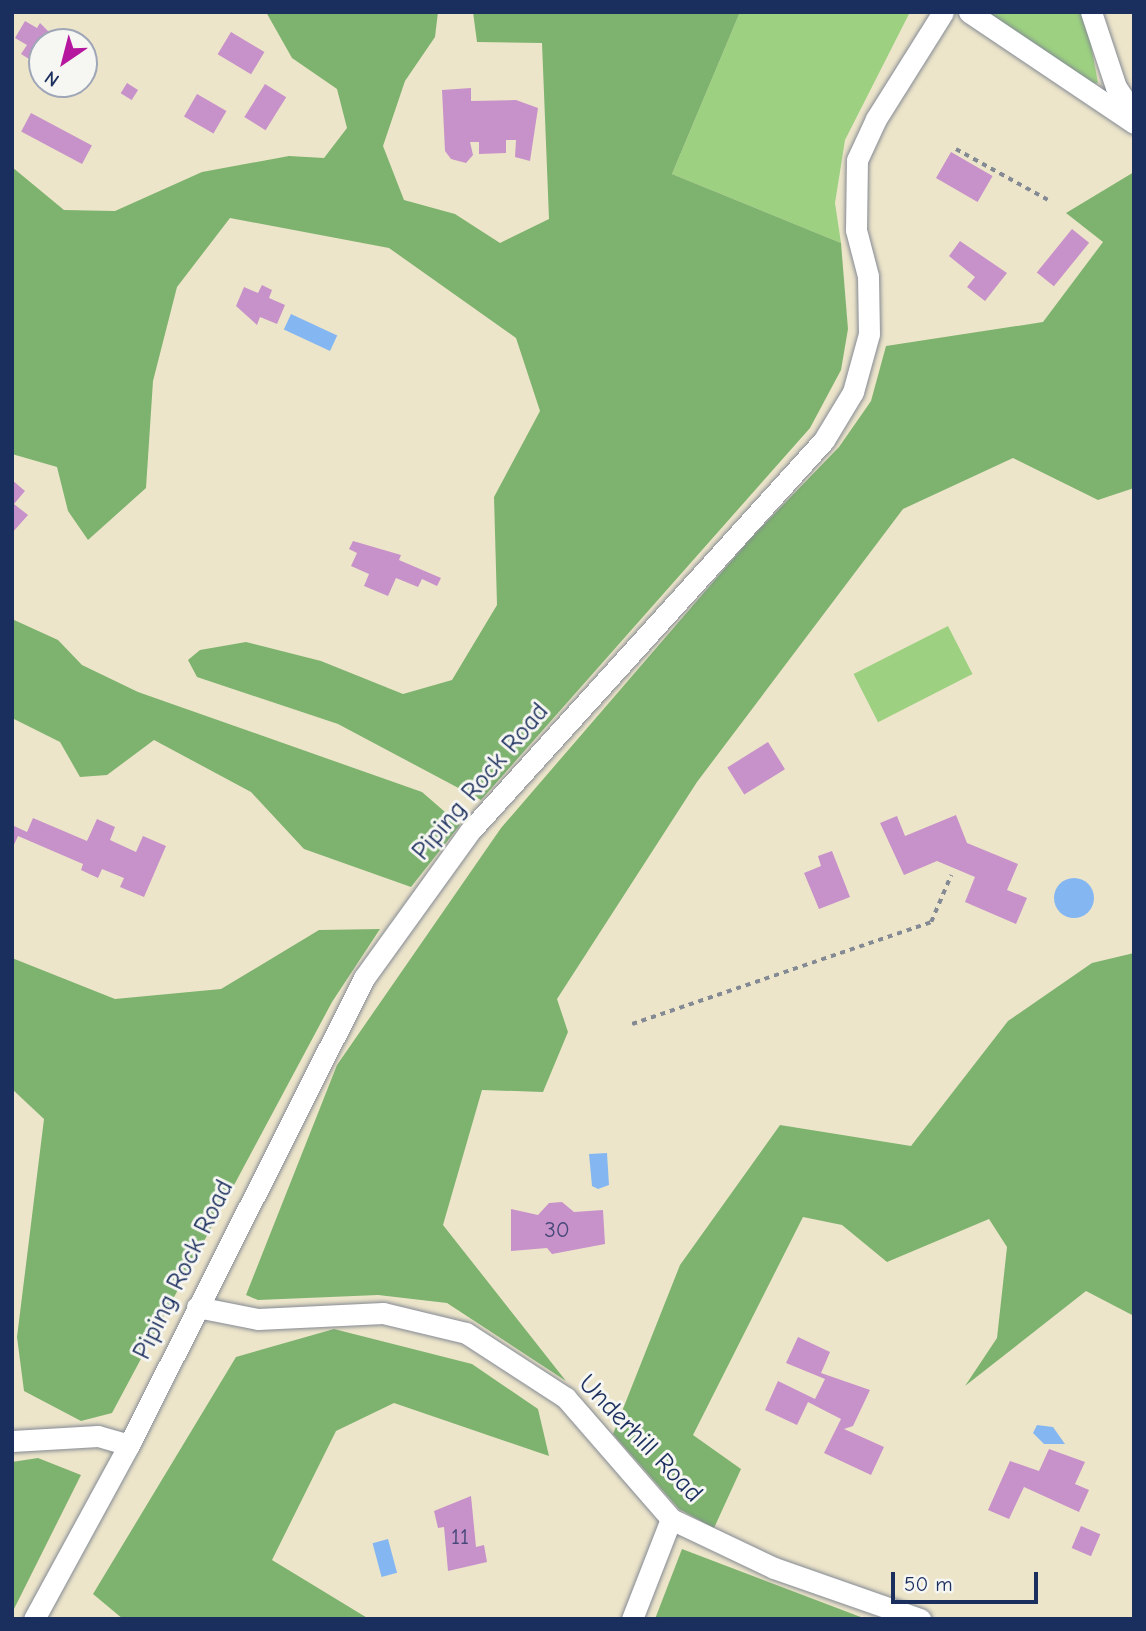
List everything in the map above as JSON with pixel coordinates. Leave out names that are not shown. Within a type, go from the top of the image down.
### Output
[{"type":"street","name":"Piping Rock Road","points":[[34,1619],[129,1445],[364,978],[470,831],[824,440],[853,392],[869,334],[867,276],[856,230],[857,160],[876,118],[943,12]]},
{"type":"street","points":[[969,12],[1134,123]]},
{"type":"street","points":[[1091,12],[1116,87],[1134,114]]},
{"type":"street","name":"Underhill Road","points":[[197,1307],[258,1319],[383,1313],[466,1333],[566,1398],[671,1519],[774,1568],[920,1619]]},
{"type":"street","points":[[12,1441],[98,1436],[129,1445]]},
{"type":"street","points":[[632,1619],[671,1519]]},
{"type":"path","points":[[956,149],[1048,200]]},
{"type":"path","points":[[632,1024],[931,922],[951,875]]},
{"type":"green space","points":[[266,12],[438,12],[435,37],[405,81],[383,146],[404,200],[455,214],[500,243],[549,219],[542,43],[477,42],[473,12],[740,12],[672,174],[841,243],[848,329],[841,370],[810,428],[481,800],[338,724],[197,677],[188,660],[200,650],[246,642],[321,661],[403,694],[452,680],[497,605],[494,497],[540,411],[516,338],[389,248],[230,218],[177,287],[153,381],[146,488],[88,540],[68,511],[57,467],[12,454],[12,167],[64,210],[115,211],[202,172],[289,156],[324,158],[347,128],[337,89],[292,58]]},
{"type":"green space","points":[[740,12],[910,12],[845,140],[835,203],[841,243],[672,174]]},
{"type":"green space","points":[[985,12],[1085,12],[1098,83],[1087,84]]},
{"type":"green space","points":[[1134,172],[1134,488],[1098,500],[1013,458],[903,509],[697,782],[557,999],[568,1032],[543,1092],[482,1090],[443,1225],[566,1381],[447,1303],[378,1295],[258,1300],[246,1295],[337,1065],[501,828],[752,537],[839,447],[871,401],[886,346],[1043,322],[1103,242],[1066,213]]},
{"type":"green space","points":[[12,619],[58,640],[82,665],[138,692],[422,792],[460,825],[411,887],[304,849],[251,792],[154,740],[107,775],[80,777],[60,742],[12,718]]},
{"type":"green space","points":[[948,626],[973,674],[878,722],[854,674]]},
{"type":"green space","points":[[380,929],[332,1002],[112,1413],[81,1421],[24,1391],[17,1337],[44,1119],[12,1089],[12,958],[115,999],[221,989],[319,930]]},
{"type":"green space","points":[[1134,953],[1134,1316],[1086,1291],[965,1386],[997,1338],[1007,1247],[989,1219],[887,1262],[842,1225],[803,1217],[693,1435],[741,1469],[714,1528],[679,1509],[613,1434],[680,1265],[780,1125],[911,1146],[1008,1021],[1092,963]]},
{"type":"green space","points":[[334,1329],[472,1364],[538,1409],[549,1456],[394,1403],[336,1431],[272,1560],[369,1619],[123,1619],[93,1594],[236,1357]]},
{"type":"green space","points":[[38,1458],[81,1475],[12,1613],[12,1462]]},
{"type":"green space","points":[[682,1549],[866,1619],[655,1619]]},
{"type":"water","points":[[291,314],[337,336],[330,351],[284,329]]},
{"type":"water","points":[[1074,878],[1082,879],[1088,884],[1093,890],[1093,906],[1088,912],[1082,917],[1074,918],[1066,917],[1060,912],[1055,906],[1054,898],[1055,890],[1060,884],[1066,879]]},
{"type":"water","points":[[607,1153],[609,1185],[598,1189],[592,1186],[589,1154]]},
{"type":"water","points":[[1037,1425],[1053,1427],[1065,1444],[1044,1444],[1033,1433]]},
{"type":"water","points":[[388,1539],[397,1573],[382,1577],[373,1543]]},
{"type":"building","points":[[25,21],[37,28],[28,28],[28,58],[21,54],[27,45],[15,38]]},
{"type":"building","points":[[231,32],[264,52],[251,74],[218,54]]},
{"type":"building","points":[[127,83],[138,90],[132,100],[121,93]]},
{"type":"building","points":[[265,84],[286,97],[266,130],[244,117]]},
{"type":"building","points":[[471,88],[471,101],[516,100],[538,108],[530,161],[515,157],[516,140],[506,140],[506,153],[479,154],[479,142],[470,142],[473,155],[466,163],[451,159],[445,151],[442,90]]},
{"type":"building","points":[[197,94],[226,111],[213,134],[184,117]]},
{"type":"building","points":[[31,113],[92,145],[82,164],[21,132]]},
{"type":"building","points":[[951,152],[993,176],[978,202],[936,178]]},
{"type":"building","points":[[1072,229],[1089,243],[1054,286],[1037,273]]},
{"type":"building","points":[[960,241],[1007,273],[985,301],[967,287],[975,277],[949,256]]},
{"type":"building","points":[[262,285],[272,290],[269,298],[285,305],[277,324],[260,317],[257,325],[236,306],[244,287],[258,293]]},
{"type":"building","points":[[12,480],[25,491],[14,504],[28,515],[12,533]]},
{"type":"building","points":[[353,541],[401,555],[399,560],[441,578],[437,586],[422,579],[418,587],[396,578],[388,596],[364,586],[369,574],[351,566],[357,553],[349,549]]},
{"type":"building","points":[[768,742],[785,769],[744,795],[727,767]]},
{"type":"building","points":[[956,815],[967,843],[1018,864],[1007,890],[1027,898],[1016,924],[965,902],[975,877],[937,861],[904,875],[880,823],[897,816],[905,836]]},
{"type":"building","points":[[33,818],[87,841],[97,819],[115,827],[110,840],[136,852],[143,836],[166,846],[144,897],[120,887],[124,878],[102,869],[98,878],[81,870],[83,864],[18,836],[12,849],[12,825],[27,832]]},
{"type":"building","points":[[832,851],[850,897],[819,909],[804,873],[821,866],[818,856]]},
{"type":"building","points":[[562,1202],[574,1212],[603,1210],[605,1244],[552,1254],[547,1248],[511,1251],[511,1209],[538,1215],[549,1203]]},
{"type":"building","points":[[798,1337],[830,1352],[821,1373],[870,1390],[853,1426],[844,1429],[884,1447],[871,1475],[824,1453],[841,1419],[808,1402],[797,1425],[765,1410],[778,1381],[815,1399],[825,1379],[786,1363]]},
{"type":"building","points":[[1049,1449],[1085,1462],[1075,1484],[1089,1490],[1079,1512],[1024,1487],[1009,1519],[988,1510],[1010,1461],[1039,1471]]},
{"type":"building","points":[[471,1496],[476,1547],[484,1545],[487,1562],[448,1571],[444,1527],[438,1528],[434,1511]]},
{"type":"building","points":[[1081,1526],[1100,1534],[1091,1556],[1072,1548]]}]
